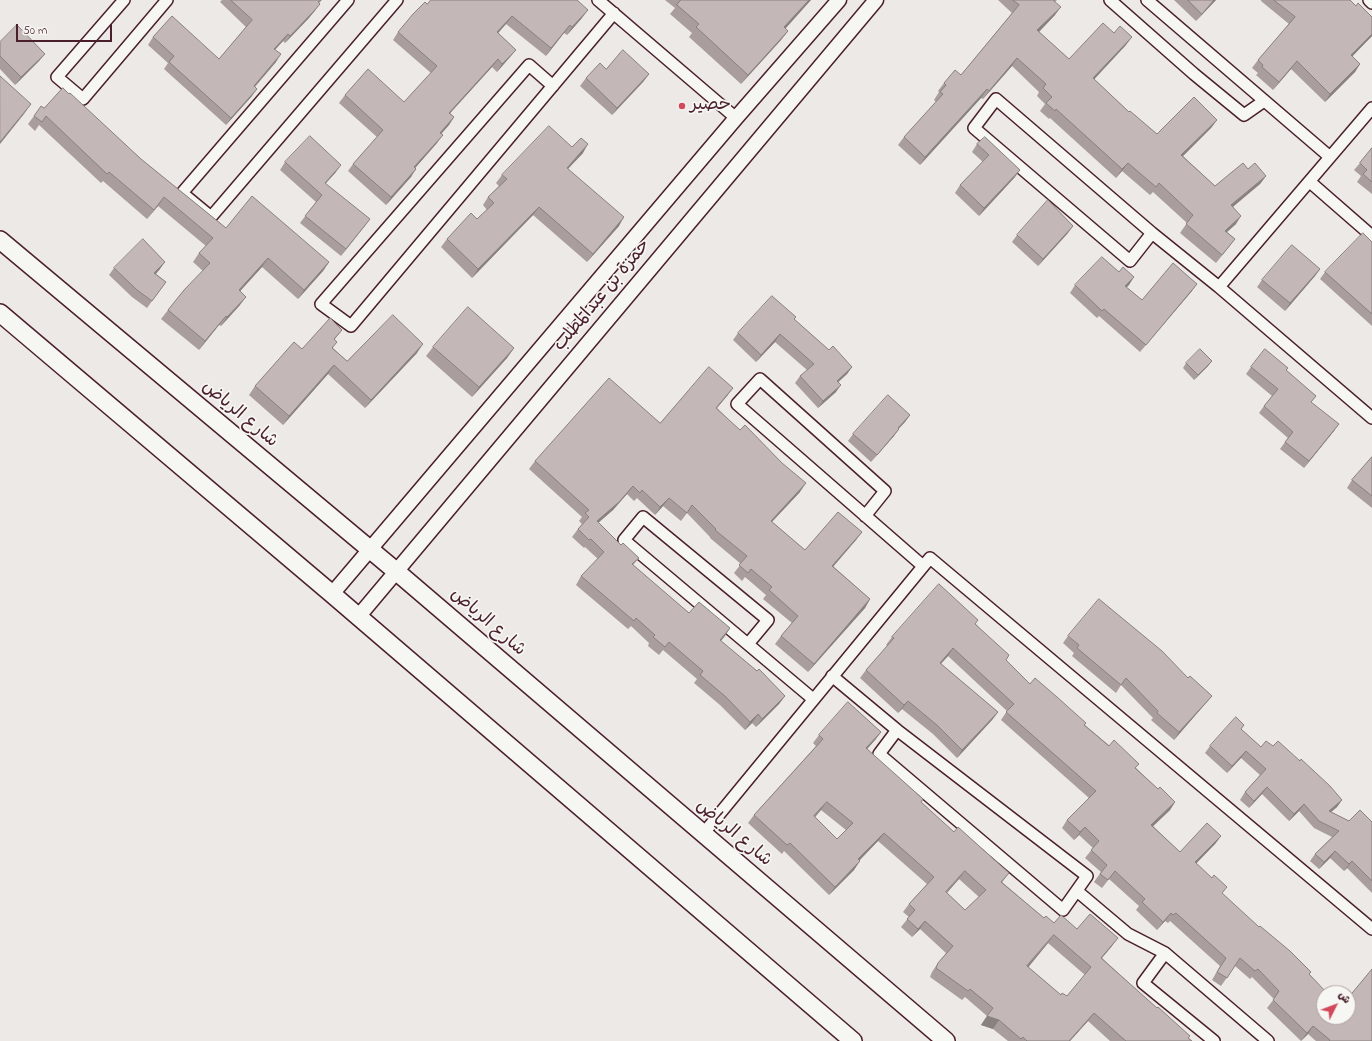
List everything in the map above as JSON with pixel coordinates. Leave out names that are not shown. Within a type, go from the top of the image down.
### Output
[{"type":"main road","name":"شارع الرياض","points":[[0,240],[397,572],[946,1041]]},
{"type":"main road","points":[[0,313],[332,594],[853,1041]]},
{"type":"street","points":[[124,0],[57,77],[83,99],[167,0]]},
{"type":"street","points":[[348,0],[182,193],[211,217],[397,0]]},
{"type":"street","points":[[598,0],[736,118]]},
{"type":"street","name":"حمزة بن عبدالمطلب","points":[[332,594],[736,118],[839,0]]},
{"type":"street","name":"حمزة بن عبدالمطلب","points":[[358,617],[876,0]]},
{"type":"street","points":[[1110,0],[1194,74],[1244,115],[1264,101]]},
{"type":"street","points":[[1147,0],[1330,157]]},
{"type":"street","points":[[1369,0],[1372,3]]},
{"type":"street","points":[[553,86],[529,65],[321,304],[351,326],[553,86],[614,13]]},
{"type":"street","points":[[1152,233],[1130,261],[974,128],[996,99],[1152,233],[1372,418]]},
{"type":"street","points":[[1218,287],[1310,182],[1372,108]]},
{"type":"street","points":[[1310,182],[1372,236]]},
{"type":"street","points":[[865,516],[885,491],[760,379],[737,404],[865,516],[923,566]]},
{"type":"street","points":[[748,644],[768,620],[643,517],[624,540],[748,644],[814,699]]},
{"type":"street","points":[[702,834],[930,558],[1372,929]]},
{"type":"street","points":[[832,676],[897,730],[1088,876],[1063,910],[880,754],[897,730]]},
{"type":"street","points":[[1077,891],[1128,934],[1165,953],[1268,1041]]},
{"type":"street","points":[[1165,953],[1143,982],[1214,1041]]},
{"type":"building","points":[[231,0],[321,0],[318,2],[320,4],[290,36],[288,34],[274,49],[281,54],[254,86],[257,89],[231,118],[169,62],[174,56],[153,37],[172,16],[219,59],[252,20]]},
{"type":"building","points":[[431,0],[577,0],[588,10],[572,27],[570,25],[551,48],[512,16],[497,32],[516,50],[502,64],[498,59],[449,113],[454,117],[440,133],[443,135],[414,167],[416,169],[391,197],[353,164],[383,130],[345,95],[368,69],[404,102],[437,66],[398,32],[425,2],[427,4]]},
{"type":"building","points":[[681,0],[809,0],[784,27],[788,31],[748,75],[696,27],[699,24],[677,5]]},
{"type":"building","points":[[1013,0],[1054,0],[1061,7],[1037,30],[1069,59],[1103,23],[1114,33],[1120,26],[1132,37],[1093,78],[1129,112],[1130,111],[1157,134],[1194,97],[1217,120],[1181,155],[1215,186],[1243,163],[1248,169],[1255,163],[1266,176],[1231,205],[1241,216],[1225,231],[1235,239],[1222,255],[1186,224],[1193,215],[1159,183],[1156,187],[1128,163],[1122,169],[1056,109],[1055,111],[1046,103],[1052,97],[1043,88],[1046,84],[1017,58],[989,91],[987,89],[925,157],[904,137],[943,94],[940,92],[946,85],[944,83],[955,70],[961,75],[1019,5]]},
{"type":"building","points":[[1188,0],[1214,0],[1202,14]]},
{"type":"building","points":[[1274,0],[1350,0],[1356,6],[1358,3],[1372,17],[1372,34],[1351,55],[1360,64],[1330,94],[1297,61],[1279,82],[1262,67],[1263,65],[1258,60],[1295,17]]},
{"type":"building","points":[[17,25],[45,54],[21,77],[0,56],[0,42]]},
{"type":"building","points":[[623,50],[649,74],[617,108],[586,78],[600,63],[606,69]]},
{"type":"building","points":[[0,76],[31,104],[0,142]]},
{"type":"building","points":[[63,88],[141,159],[226,228],[252,196],[329,262],[304,290],[268,258],[239,290],[246,297],[227,317],[226,316],[205,341],[168,310],[184,290],[210,263],[199,253],[213,238],[164,197],[154,210],[109,172],[107,174],[46,116],[42,122],[34,116],[41,106],[44,108]]},
{"type":"building","points":[[549,126],[572,147],[581,138],[588,144],[567,168],[624,217],[593,254],[539,207],[478,269],[447,239],[471,213],[477,219],[494,203],[488,197],[507,179],[502,175]]},
{"type":"building","points":[[310,136],[341,165],[325,183],[370,219],[346,249],[305,216],[322,195],[285,162]]},
{"type":"building","points":[[985,137],[1020,170],[984,208],[960,185],[989,155],[977,144]]},
{"type":"building","points":[[1372,148],[1372,182],[1363,174],[1367,170],[1360,163]]},
{"type":"building","points":[[1048,200],[1073,226],[1043,259],[1017,235]]},
{"type":"building","points":[[1363,233],[1372,242],[1372,314],[1325,272]]},
{"type":"building","points":[[143,239],[165,262],[154,273],[166,282],[152,301],[137,290],[114,268]]},
{"type":"building","points":[[1292,245],[1320,269],[1290,303],[1262,280]]},
{"type":"building","points":[[1102,257],[1119,272],[1123,267],[1134,277],[1125,286],[1142,300],[1173,263],[1197,284],[1146,345],[1104,309],[1102,311],[1075,285]]},
{"type":"building","points":[[772,296],[796,317],[794,319],[829,350],[833,346],[852,367],[837,381],[841,385],[823,401],[800,376],[814,364],[780,334],[761,355],[738,333]]},
{"type":"building","points":[[468,307],[514,348],[479,387],[433,347]]},
{"type":"building","points":[[393,315],[423,344],[371,400],[334,365],[289,416],[255,386],[294,342],[302,349],[330,318],[342,330],[334,339],[337,342],[332,348],[347,361]]},
{"type":"building","points":[[1200,349],[1212,361],[1198,375],[1186,363]]},
{"type":"building","points":[[1265,349],[1288,368],[1286,370],[1316,396],[1311,402],[1339,424],[1309,461],[1285,442],[1293,432],[1264,406],[1278,389],[1251,367]]},
{"type":"building","points":[[709,367],[733,388],[716,408],[740,430],[745,425],[782,463],[806,483],[771,521],[805,550],[838,512],[862,532],[832,566],[870,599],[814,664],[781,636],[798,616],[769,590],[772,587],[751,569],[748,573],[739,565],[747,556],[715,530],[716,529],[692,505],[687,513],[669,498],[660,507],[642,490],[640,493],[633,486],[619,502],[597,521],[621,545],[623,543],[639,558],[632,564],[689,613],[699,602],[730,628],[720,640],[757,671],[759,669],[785,696],[762,719],[758,714],[750,722],[726,697],[700,675],[703,671],[669,642],[665,647],[653,637],[655,635],[636,618],[634,621],[581,576],[604,552],[578,529],[589,517],[585,513],[589,510],[535,461],[609,378],[660,423]]},
{"type":"building","points":[[888,395],[910,415],[877,455],[853,434]]},
{"type":"building","points":[[1372,457],[1372,496],[1352,480]]},
{"type":"building","points":[[939,584],[978,620],[975,624],[1009,655],[1006,660],[1030,684],[1035,678],[1086,723],[1084,725],[1109,746],[1114,740],[1139,764],[1135,768],[1158,789],[1160,787],[1175,802],[1151,825],[1180,852],[1207,823],[1221,836],[1195,862],[1212,878],[1214,875],[1227,887],[1222,893],[1259,927],[1260,926],[1290,951],[1311,972],[1309,974],[1319,985],[1316,985],[1316,1025],[1356,1025],[1356,988],[1372,969],[1372,1041],[1329,1041],[1330,1040],[1313,1026],[1307,1033],[1273,1000],[1279,991],[1258,969],[1255,971],[1240,958],[1227,978],[1217,972],[1226,958],[1176,913],[1173,915],[1171,913],[1163,922],[1142,902],[1145,899],[1115,871],[1108,880],[1100,874],[1107,865],[1091,850],[1099,841],[1085,827],[1080,832],[1067,820],[1096,791],[1006,712],[1014,704],[953,648],[940,663],[998,712],[962,750],[938,726],[908,701],[904,705],[866,670],[894,638],[892,637]]},
{"type":"building","points":[[1099,599],[1162,651],[1188,678],[1190,676],[1212,696],[1179,732],[1157,713],[1158,711],[1126,678],[1121,685],[1077,648],[1079,645],[1068,636]]},
{"type":"building","points":[[848,702],[881,732],[866,748],[923,799],[921,802],[954,832],[958,827],[1009,873],[1001,882],[1044,918],[1046,916],[1054,923],[1061,915],[1077,929],[1090,914],[1118,938],[1101,958],[1190,1036],[1188,1038],[1192,1041],[1126,1041],[1094,1013],[1069,1041],[1027,1041],[1023,1037],[1021,1039],[999,1020],[987,1016],[993,1008],[970,989],[968,991],[936,968],[938,963],[953,946],[925,921],[918,929],[907,919],[915,910],[909,904],[934,877],[884,833],[858,859],[860,861],[835,887],[790,843],[787,845],[754,815],[823,739],[819,735]],"holes":[[[827,802],[853,823],[837,839],[814,816]],[[965,871],[986,890],[965,910],[946,892]],[[1054,935],[1091,967],[1067,996],[1062,993],[1061,995],[1027,966]]]},
{"type":"building","points":[[1236,717],[1244,725],[1241,729],[1261,747],[1266,741],[1273,746],[1278,741],[1300,761],[1301,759],[1330,786],[1342,800],[1329,811],[1349,821],[1360,810],[1372,822],[1372,881],[1352,861],[1349,864],[1335,851],[1324,862],[1315,854],[1339,831],[1319,821],[1304,804],[1294,814],[1267,787],[1254,801],[1245,792],[1266,769],[1246,751],[1232,766],[1210,746]]},
{"type":"place","name":"حصير","points":[[682,106]]}]
